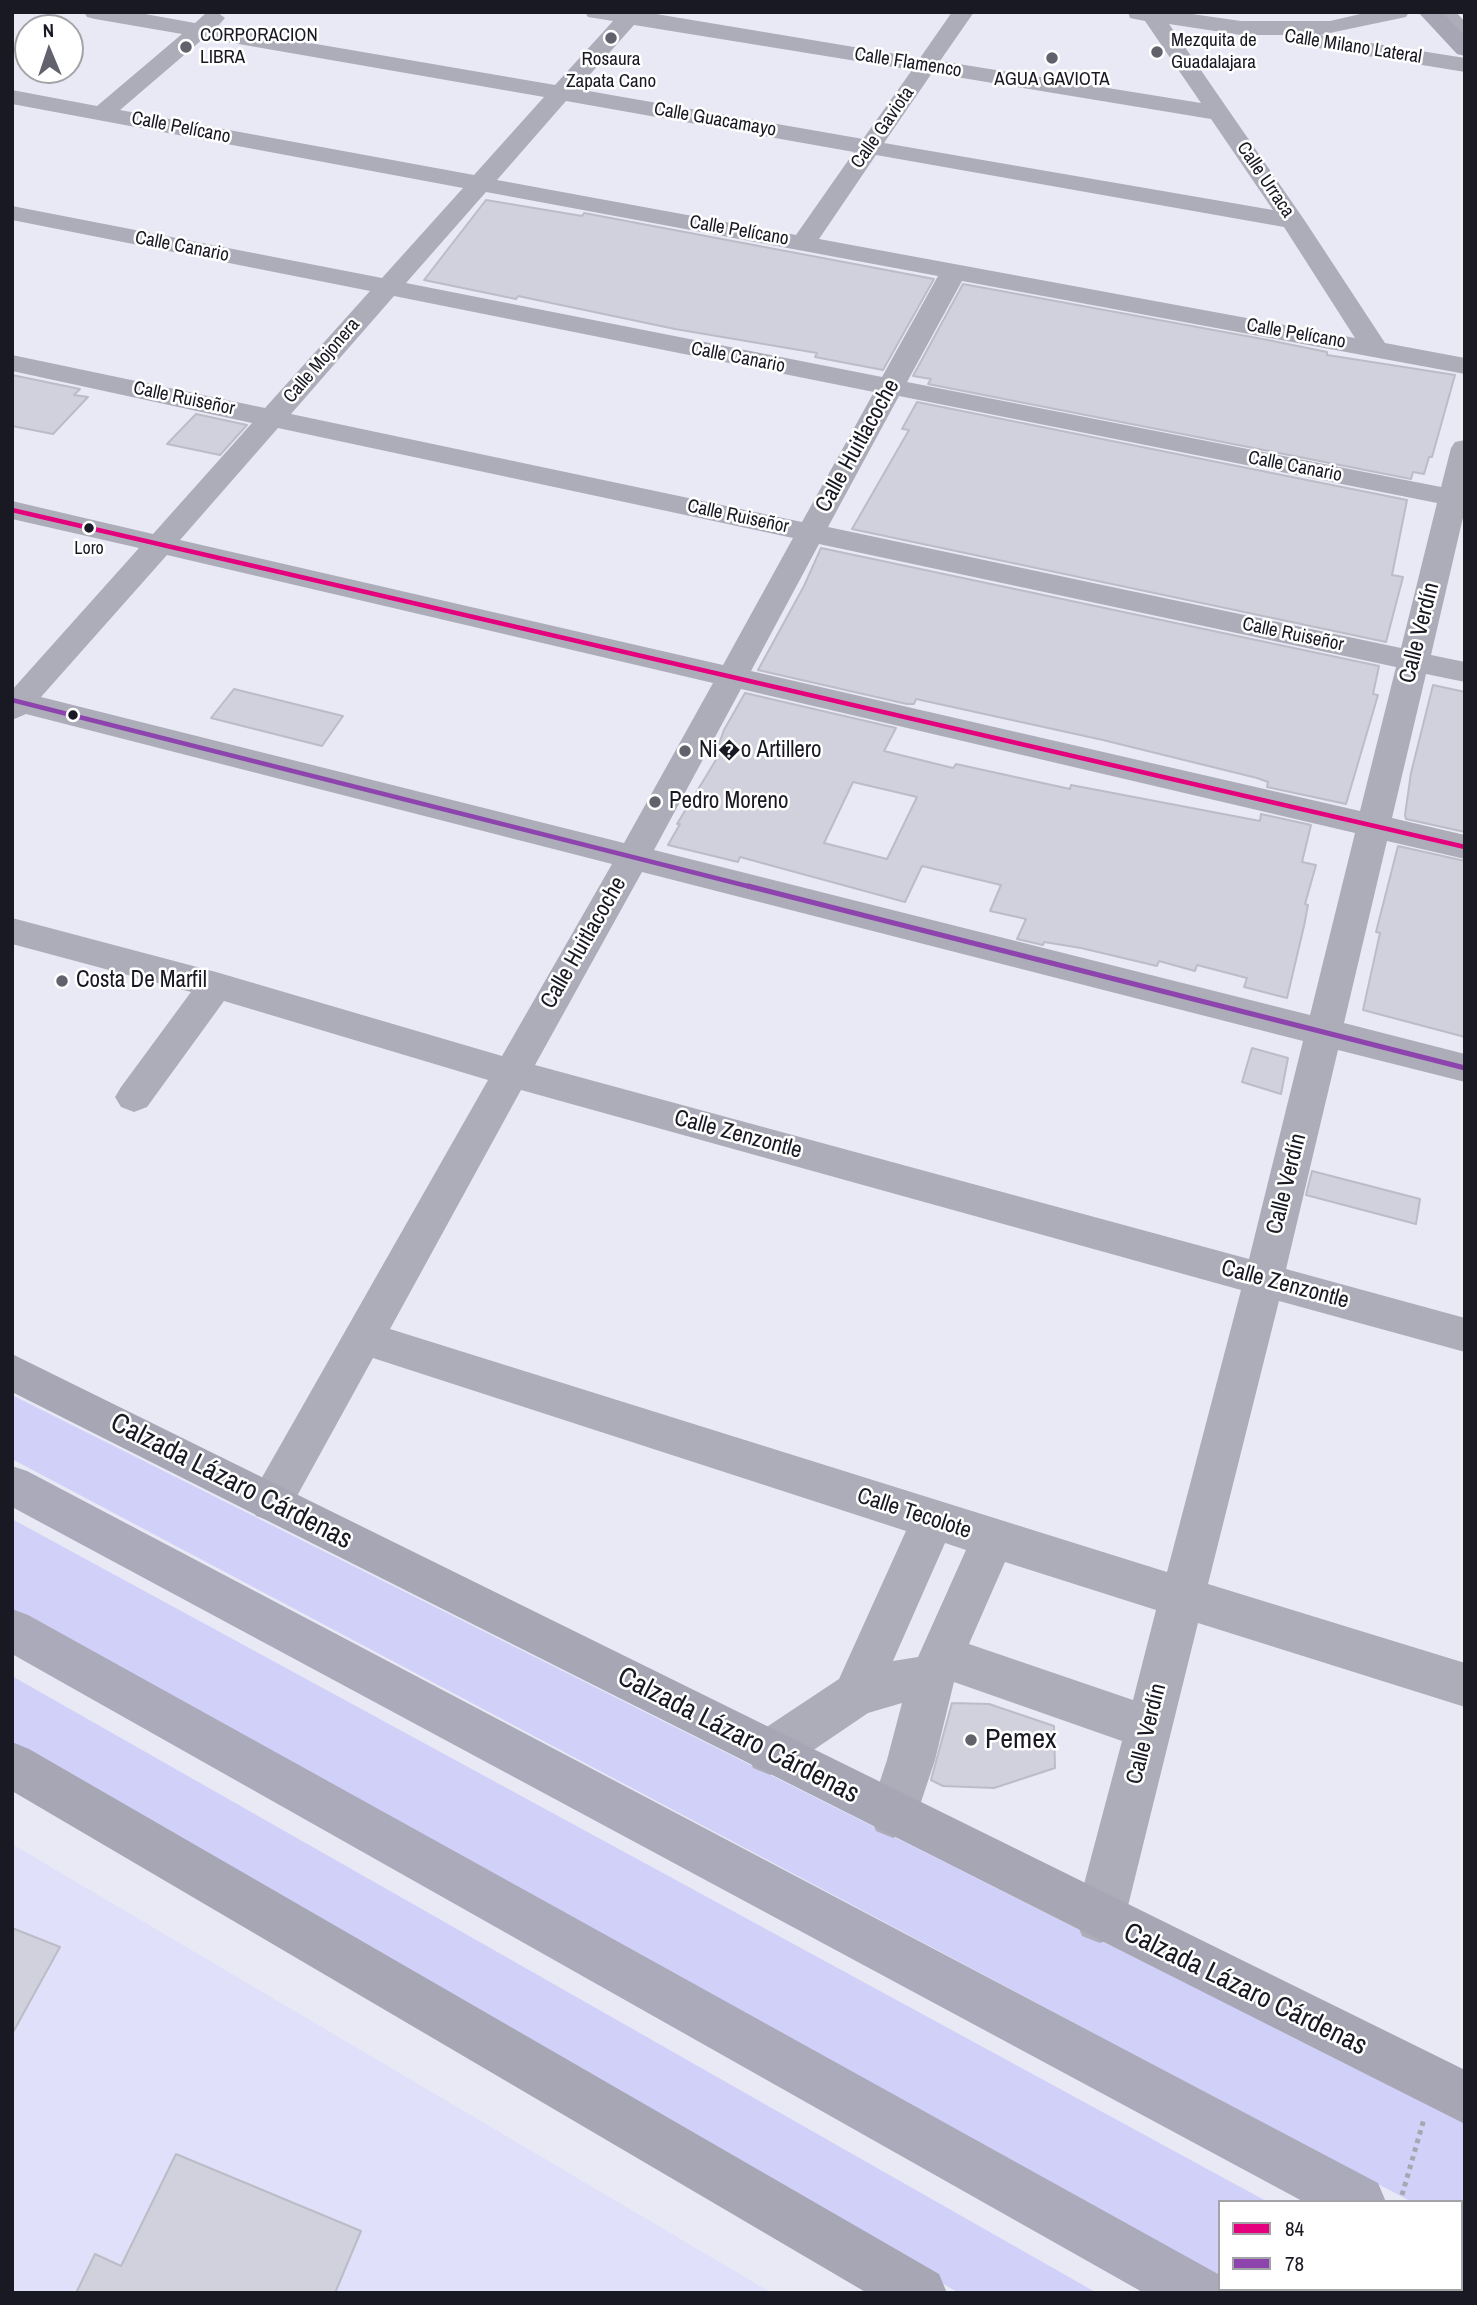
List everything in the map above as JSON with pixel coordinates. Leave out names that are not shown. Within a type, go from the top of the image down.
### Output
[{"type":"highway","points":[[12,1485],[1355,2200]]},
{"type":"highway","points":[[12,1630],[1199,2293]]},
{"type":"main road","points":[[1429,12],[1465,49]]},
{"type":"main road","name":"Calzada Lázaro Cárdenas","points":[[12,1372],[1100,1918],[1446,2104]]},
{"type":"main road","points":[[12,1765],[920,2293]]},
{"type":"street","name":"Calle Guacamayo","points":[[95,12],[1293,221]]},
{"type":"street","points":[[103,113],[221,12]]},
{"type":"street","name":"Calle Flamenco","points":[[596,12],[631,15],[1220,113]]},
{"type":"street","name":"Calle Gaviota","points":[[803,243],[963,12]]},
{"type":"street","points":[[1144,13],[1241,28],[1330,28],[1398,12]]},
{"type":"street","points":[[1444,12],[1465,35]]},
{"type":"street","points":[[1453,12],[1465,26]]},
{"type":"street","name":"Calle Urraca","points":[[1144,13],[1220,113],[1375,348]]},
{"type":"street","name":"Calle Mojonera","points":[[15,704],[631,15]]},
{"type":"street","name":"Calle Milano Lateral","points":[[1241,28],[1465,65]]},
{"type":"street","name":"Calle Pelícano","points":[[12,97],[1465,366]]},
{"type":"street","name":"Calle Canario","points":[[12,213],[1459,499]]},
{"type":"street","name":"Calle Huitlacoche","points":[[271,1502],[633,857],[954,271]]},
{"type":"street","name":"Calle Ruiseñor","points":[[12,363],[1465,672]]},
{"type":"street","name":"Calle Verdín","points":[[1100,1918],[1264,1279],[1413,661],[1459,499],[1465,448]]},
{"type":"street","points":[[12,510],[1465,847]]},
{"type":"street","points":[[15,704],[1465,1068]]},
{"type":"street","name":"Calle Zenzontle","points":[[12,931],[216,985],[511,1073],[1465,1335]]},
{"type":"street","points":[[134,1097],[216,985]]},
{"type":"street","name":"Calle Tecolote","points":[[364,1338],[993,1539],[1465,1685]]},
{"type":"street","points":[[855,1695],[933,1520]]},
{"type":"street","points":[[893,1814],[937,1667],[993,1539]]},
{"type":"street","points":[[770,1752],[855,1695],[937,1667],[1148,1728]]},
{"type":"path","points":[[1401,2200],[1446,2104]]},
{"type":"shaded area","points":[[12,1395],[1465,2123],[1465,2230],[1463,2200],[1408,2200],[12,1459]]},
{"type":"shaded area","points":[[12,1519],[1264,2200],[1218,2200],[1218,2282],[12,1610]]},
{"type":"shaded area","points":[[12,1676],[1097,2293],[959,2293],[12,1744]]},
{"type":"shaded area","points":[[12,1844],[772,2293],[12,2293]]},
{"type":"shaded area","points":[[1235,2291],[1435,2293],[1238,2293]]},
{"type":"building","points":[[486,200],[582,216],[584,213],[934,279],[883,370],[815,357],[817,353],[675,329],[518,296],[516,299],[424,280]]},
{"type":"building","points":[[963,284],[1268,340],[1327,352],[1327,355],[1455,375],[1432,457],[1429,457],[1424,474],[1413,472],[1411,479],[928,384],[931,379],[913,376]]},
{"type":"building","points":[[12,375],[80,389],[74,395],[88,397],[53,434],[12,426]]},
{"type":"building","points":[[917,402],[1407,500],[1392,575],[1403,577],[1386,642],[852,529],[909,430],[902,429]]},
{"type":"building","points":[[196,414],[247,425],[220,455],[167,444]]},
{"type":"building","points":[[821,548],[1379,666],[1373,694],[1378,695],[1346,804],[1267,787],[1268,782],[1257,778],[1103,740],[916,699],[914,704],[907,704],[758,670],[804,586]]},
{"type":"building","points":[[1433,685],[1465,692],[1465,832],[1406,819],[1405,815],[1411,773]]},
{"type":"building","points":[[234,689],[343,716],[322,746],[211,718]]},
{"type":"building","points":[[745,693],[896,728],[884,751],[953,768],[956,764],[1070,789],[1071,785],[1260,821],[1261,814],[1311,825],[1302,862],[1316,865],[1305,904],[1308,905],[1304,926],[1287,998],[1244,987],[1247,978],[1197,965],[1195,971],[1159,961],[1157,966],[1081,948],[1044,942],[1043,945],[1017,939],[1026,919],[990,911],[1001,885],[922,866],[905,902],[740,857],[738,862],[668,845],[680,824],[677,824],[725,745],[719,744]],"holes":[[[853,782],[917,797],[887,859],[824,843]]]},
{"type":"building","points":[[1398,846],[1465,861],[1465,1037],[1363,1010],[1380,933],[1376,932]]},
{"type":"building","points":[[1252,1048],[1288,1058],[1281,1094],[1242,1082]]},
{"type":"building","points":[[1312,1171],[1420,1199],[1416,1224],[1306,1195]]},
{"type":"building","name":"Pemex","points":[[952,1703],[989,1704],[1054,1726],[1055,1768],[994,1788],[943,1786],[931,1780]]},
{"type":"building","points":[[12,1928],[60,1947],[12,2034]]},
{"type":"building","points":[[176,2154],[361,2231],[335,2293],[76,2293],[95,2254],[121,2266]]},
{"type":"transit line","name":"84","points":[[12,510],[1465,847]]},
{"type":"transit line","name":"78","points":[[12,700],[1465,1068]]},
{"type":"place","name":"Rosaura Zapata Cano","points":[[611,38]]},
{"type":"place","name":"CORPORACION LIBRA","points":[[186,47]]},
{"type":"place","name":"Mezquita de Guadalajara","points":[[1157,52]]},
{"type":"place","name":"AGUA GAVIOTA","points":[[1052,58]]},
{"type":"place","name":"Loro","points":[[89,528]]},
{"type":"place","name":"Ni�o Artillero","points":[[685,751]]},
{"type":"place","name":"Pedro Moreno","points":[[655,802]]},
{"type":"place","name":"Costa De Marfil","points":[[62,981]]},
{"type":"place","name":"Pemex","points":[[971,1740]]}]
